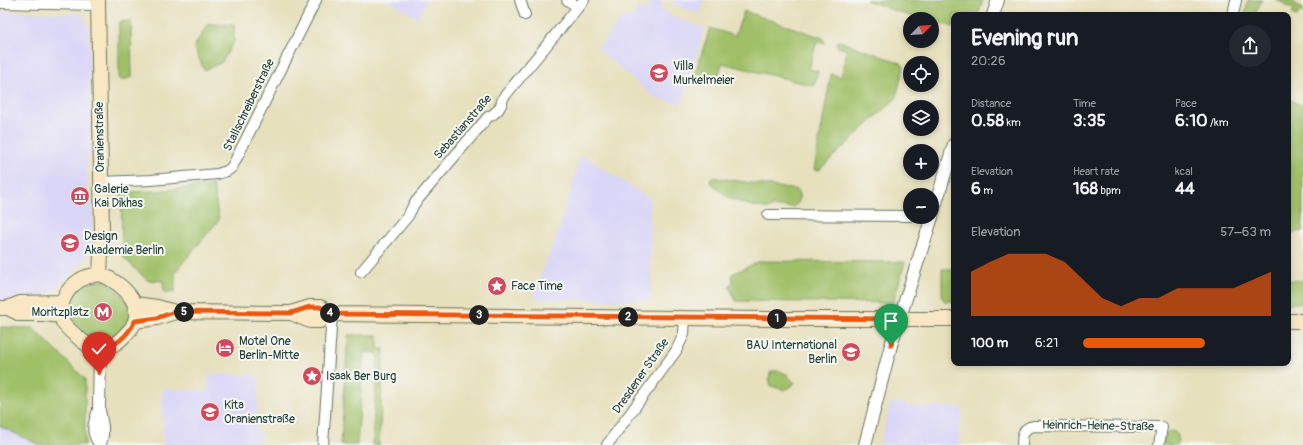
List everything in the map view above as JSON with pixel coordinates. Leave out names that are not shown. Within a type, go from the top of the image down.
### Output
[{"type":"main road","name":"Oranienstraße","points":[[98,2],[102,254],[100,274]]},
{"type":"main road","points":[[100,274],[111,278],[129,294],[135,304],[137,313],[131,330],[116,343],[108,348],[100,350],[93,348],[80,340],[62,321],[60,309],[62,302],[70,289],[79,281],[90,276],[100,274]]},
{"type":"main road","points":[[4,308],[20,303],[62,302]]},
{"type":"main road","points":[[135,304],[157,306],[174,312],[291,313],[310,321],[320,321],[332,314],[951,319]]},
{"type":"main road","points":[[4,308],[20,314],[61,316]]},
{"type":"main road","points":[[135,321],[157,318],[174,312]]},
{"type":"main road","points":[[1291,321],[1303,322]]},
{"type":"street","name":"Stallschreiberstraße","points":[[101,182],[151,180],[217,174],[227,171],[232,166],[316,0]]},
{"type":"street","points":[[520,0],[526,15]]},
{"type":"street","points":[[567,0],[581,4]]},
{"type":"street","points":[[994,12],[998,0]]},
{"type":"street","points":[[1234,12],[1236,0]]},
{"type":"street","points":[[0,3],[98,2]]},
{"type":"street","name":"Sebastianstraße","points":[[361,272],[408,216],[414,204],[488,117],[495,114],[501,107],[503,98],[581,4]]},
{"type":"street","points":[[939,188],[951,153]]},
{"type":"street","points":[[768,215],[903,216]]},
{"type":"street","points":[[865,445],[891,345],[927,224]]},
{"type":"street","points":[[323,445],[332,314]]},
{"type":"street","name":"Dresdener Straße","points":[[607,445],[676,350],[684,334],[684,317]]},
{"type":"street","points":[[99,445],[102,434],[99,410],[100,350]]},
{"type":"street","name":"Heinrich-Heine-Straße","points":[[1022,445],[1023,433],[1028,427],[1034,426],[1162,427],[1159,445]]},
{"type":"shaded area","points":[[388,0],[427,0],[417,18]]},
{"type":"shaded area","name":"Villa Murkelmeier","points":[[650,0],[662,0],[661,9],[669,12],[668,15],[705,28],[682,104],[655,98],[597,48],[623,18],[635,15],[637,7],[648,10]]},
{"type":"shaded area","points":[[673,0],[704,0],[699,14],[674,5]]},
{"type":"shaded area","points":[[0,11],[79,14],[84,16],[86,25],[89,26],[91,155],[87,156],[88,200],[92,200],[93,245],[89,245],[87,258],[51,294],[41,295],[41,300],[0,299]]},
{"type":"shaded area","points":[[582,155],[650,199],[651,301],[534,299],[539,279],[559,230]]},
{"type":"shaded area","name":"Kita Oranienstraße","points":[[209,374],[254,375],[254,377],[259,378],[256,432],[261,433],[260,442],[250,442],[250,445],[163,445],[162,389],[207,391]]},
{"type":"shaded area","points":[[890,403],[905,403],[905,406],[962,407],[962,422],[959,422],[959,445],[880,445]]},
{"type":"shaded area","points":[[0,426],[22,436],[39,445],[0,445]]},
{"type":"green space","points":[[866,0],[983,0],[979,12],[951,12],[951,26],[939,24],[939,12],[903,12],[903,14]]},
{"type":"green space","points":[[1248,0],[1262,0],[1256,12],[1246,12]]},
{"type":"green space","points":[[1277,0],[1290,0],[1303,9],[1303,13],[1299,11],[1297,17],[1292,14],[1294,9]]},
{"type":"green space","points":[[744,11],[823,38],[825,43],[817,41],[809,69],[818,71],[814,86],[722,63],[717,83],[694,77],[710,28],[735,36]]},
{"type":"green space","points":[[131,21],[132,77],[119,80],[119,22]]},
{"type":"green space","points":[[208,24],[234,25],[234,42],[221,63],[204,70],[194,47]]},
{"type":"green space","points":[[839,41],[901,63],[903,65],[903,70],[896,98],[819,170],[814,170],[831,74],[841,77],[847,50],[838,47],[836,43]]},
{"type":"green space","points":[[1291,100],[1303,106],[1303,231],[1291,233]]},
{"type":"green space","points":[[712,177],[797,190],[799,192],[799,202],[793,207],[770,207],[769,209],[749,205],[729,198],[710,182]]},
{"type":"green space","points":[[213,185],[219,220],[175,272],[175,292],[164,292],[163,281],[147,280],[124,258],[122,252],[121,194],[125,192],[156,191]]},
{"type":"green space","points":[[760,261],[905,262],[893,303],[736,301],[729,286],[733,281],[732,274]]},
{"type":"green space","points":[[942,269],[951,269],[951,301],[945,301],[942,298]]},
{"type":"green space","points":[[105,280],[127,299],[131,317],[113,340],[95,344],[69,323],[66,305],[82,284]]},
{"type":"green space","points":[[1291,280],[1303,281],[1303,303],[1291,303]]},
{"type":"green space","points":[[0,327],[33,328],[85,379],[85,445],[39,445],[0,426]]},
{"type":"green space","points":[[348,335],[378,335],[378,349],[384,349],[379,445],[372,445],[378,353],[364,352],[357,445],[341,445]]},
{"type":"green space","points":[[774,371],[783,373],[795,383],[785,390],[771,386],[769,378],[770,373]]},
{"type":"green space","points":[[1170,431],[1178,436],[1176,445],[1162,445],[1165,434]]},
{"type":"place","name":"Villa Murkelmeier","points":[[659,73]]},
{"type":"place","name":"Galerie Kai Dikhas","points":[[80,196]]},
{"type":"place","name":"Design Akademie Berlin","points":[[70,243]]},
{"type":"place","name":"Face Time","points":[[497,286]]},
{"type":"place","name":"Moritzplatz","points":[[103,312]]},
{"type":"place","name":"Motel One Berlin-Mitte","points":[[225,348]]},
{"type":"place","name":"BAU International Berlin","points":[[851,352]]},
{"type":"place","name":"Isaak Ber Burg","points":[[312,376]]},
{"type":"place","name":"Kita Oranienstraße","points":[[210,412]]},
{"type":"route","points":[[99,373],[100,350],[108,348],[116,343],[131,330],[135,321],[157,318],[174,312],[291,313],[310,307],[320,307],[332,314],[899,319],[891,345]]}]
